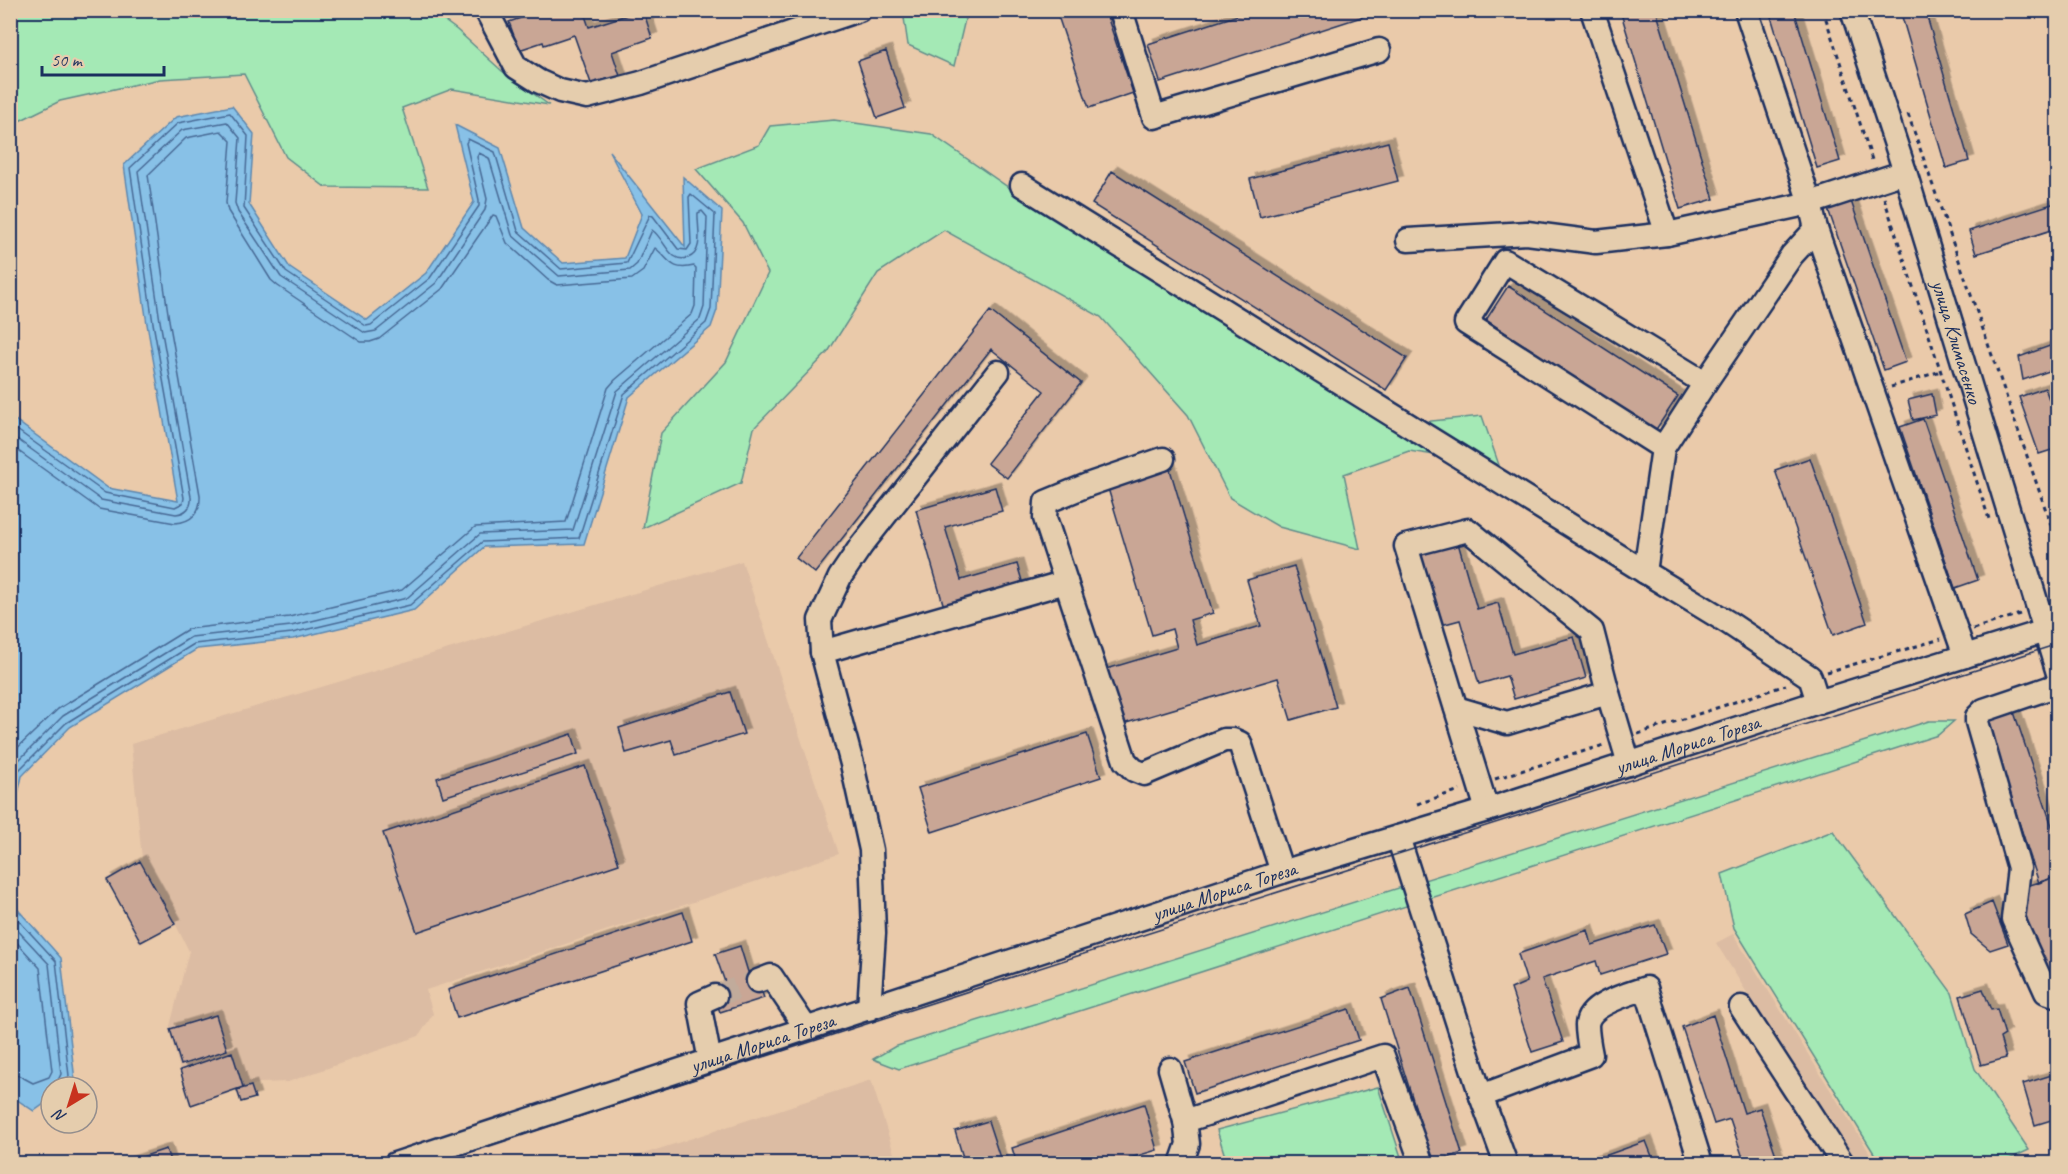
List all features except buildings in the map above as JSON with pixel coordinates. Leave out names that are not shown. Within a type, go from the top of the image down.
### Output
[{"type":"street","points":[[486,10],[516,67],[560,91],[587,97],[641,83],[859,10]]},
{"type":"street","points":[[1121,10],[1154,117],[1379,50]]},
{"type":"street","points":[[1592,10],[1667,234]]},
{"type":"street","points":[[1746,10],[1810,203],[1816,229],[1965,656]]},
{"type":"street","name":"улица Климасенко","points":[[1852,10],[2051,629],[2058,673]]},
{"type":"street","points":[[1408,240],[1527,233],[1596,242],[1667,234],[1810,203],[1905,172]]},
{"type":"street","points":[[1022,185],[1729,623],[1810,677],[1818,702]]},
{"type":"street","points":[[1645,572],[1663,448],[1704,383],[1792,255],[1816,229]]},
{"type":"street","points":[[1663,448],[1466,323],[1505,261],[1704,383]]},
{"type":"street","points":[[869,1009],[874,933],[871,850],[852,764],[822,652],[820,620],[840,577],[861,546],[998,372]]},
{"type":"street","points":[[1163,459],[1046,502],[1045,518],[1125,761],[1134,770],[1144,774],[1224,740],[1240,743],[1282,872]]},
{"type":"street","points":[[1486,810],[1406,546],[1468,530],[1592,631],[1629,765]]},
{"type":"street","points":[[822,652],[1066,582]]},
{"type":"street","name":"улица Мориса Тореза","points":[[395,1164],[1282,872],[1629,765],[1818,702],[2051,629]]},
{"type":"street","points":[[2058,685],[1984,710],[1977,717],[2019,868],[2013,919],[2046,992],[2058,996]]},
{"type":"street","points":[[1456,708],[1507,723],[1608,693]]},
{"type":"street","points":[[1398,837],[1502,1162]]},
{"type":"street","points":[[758,981],[771,976],[806,1029]]},
{"type":"street","points":[[1481,1096],[1590,1055],[1587,1023],[1593,1012],[1605,1003],[1646,988],[1701,1164]]},
{"type":"street","points":[[710,1061],[699,1003],[715,996]]},
{"type":"street","points":[[1741,1007],[1843,1164]]},
{"type":"street","points":[[1185,1121],[1383,1056],[1422,1164]]},
{"type":"street","points":[[1170,1069],[1185,1121],[1188,1144],[1181,1164]]},
{"type":"path","points":[[1823,10],[1991,526]]},
{"type":"path","points":[[1907,111],[2058,545]]},
{"type":"path","points":[[1873,393],[1941,371]]},
{"type":"path","points":[[1417,804],[1621,740],[1810,677],[2020,614],[2017,603]]},
{"type":"shaded area","points":[[742,561],[839,854],[426,990],[433,1014],[419,1036],[288,1082],[260,1083],[190,1106],[169,1030],[189,951],[176,925],[140,944],[106,879],[142,859],[131,744]]},
{"type":"shaded area","points":[[1733,934],[1876,1163],[1853,1163],[1716,943]]},
{"type":"shaded area","points":[[871,1080],[897,1163],[616,1163]]},
{"type":"green space","points":[[10,11],[431,11],[457,30],[502,71],[549,105],[452,89],[402,108],[428,188],[325,187],[286,157],[244,74],[160,79],[60,101],[11,125]]},
{"type":"green space","points":[[903,11],[967,11],[954,66],[908,45]]},
{"type":"green space","points":[[834,120],[931,134],[1031,203],[1401,424],[1482,416],[1499,465],[1409,451],[1344,474],[1360,549],[1279,527],[1230,498],[1188,415],[1101,317],[944,230],[878,273],[828,352],[754,428],[741,483],[643,528],[661,433],[726,362],[768,273],[743,223],[696,169],[759,145],[770,126]]},
{"type":"green space","points":[[1929,721],[1954,721],[1938,735],[899,1069],[873,1059],[894,1047]]},
{"type":"green space","points":[[1833,831],[1952,993],[1975,1069],[2029,1150],[2001,1163],[1880,1163],[1734,928],[1722,874]]},
{"type":"green space","points":[[1378,1087],[1403,1163],[1227,1163],[1217,1130]]},
{"type":"water","points":[[232,106],[254,134],[249,204],[290,268],[367,320],[426,273],[474,202],[455,125],[500,148],[524,228],[563,263],[625,258],[642,214],[609,151],[685,247],[683,177],[722,211],[717,310],[711,327],[629,397],[584,544],[484,547],[414,610],[293,639],[197,649],[70,727],[22,776],[11,825],[12,903],[61,958],[74,1075],[39,1075],[39,1107],[34,1111],[10,1095],[11,417],[108,488],[178,501],[147,324],[124,165],[176,117]]},
{"type":"tunnel","points":[[715,996],[758,981]]},
{"type":"tram line","points":[[432,1164],[2058,644]]}]
